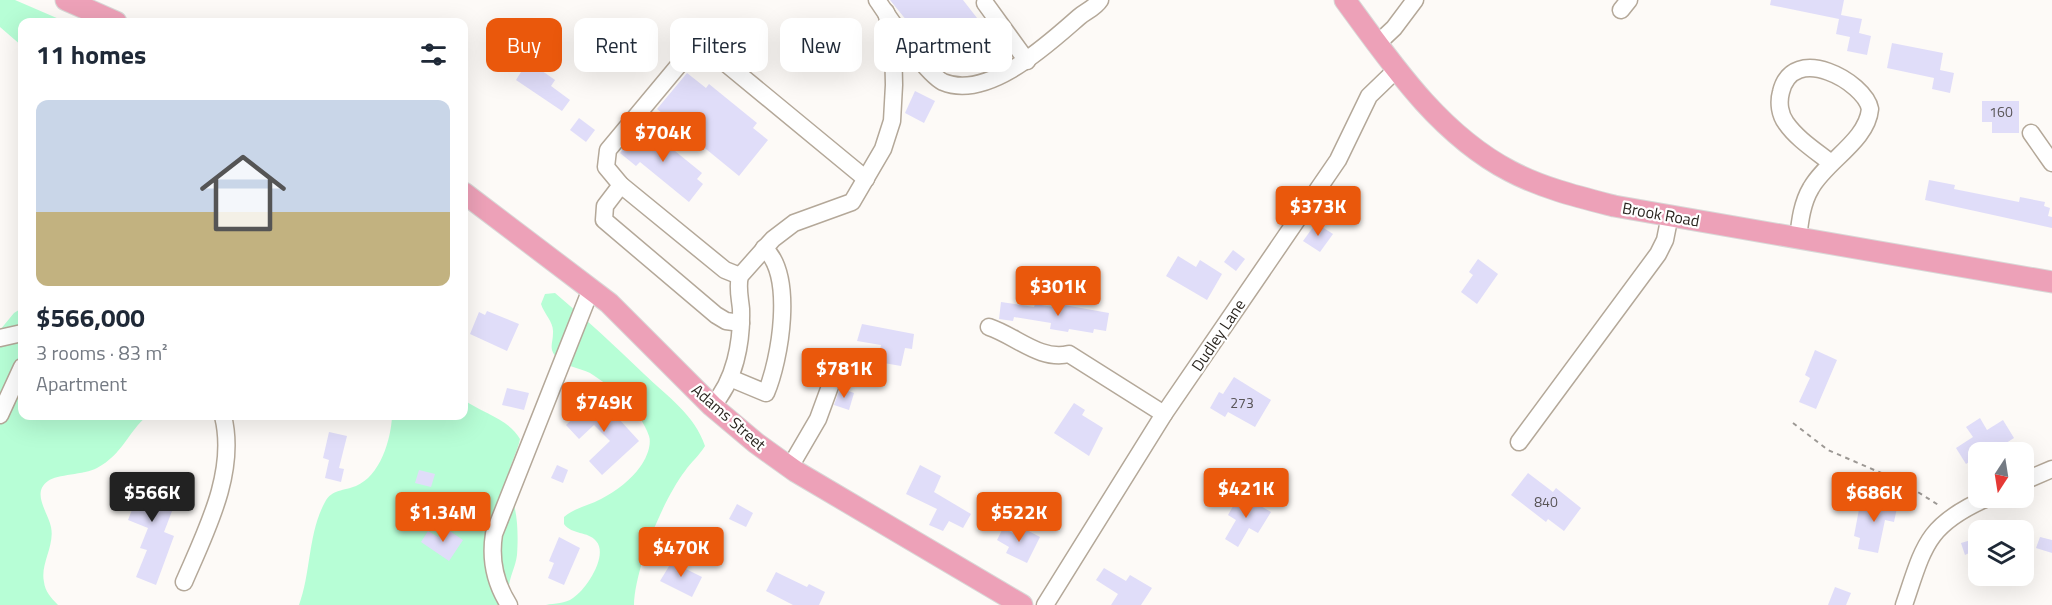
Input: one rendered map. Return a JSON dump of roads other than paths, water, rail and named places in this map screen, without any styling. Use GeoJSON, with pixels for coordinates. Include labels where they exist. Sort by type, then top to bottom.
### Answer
{"type":"FeatureCollection","features":[{"type":"Feature","properties":{"kind":"main road"},"geometry":{"type":"LineString","coordinates":[[66,0],[107,18]]}},
{"type":"Feature","properties":{"kind":"main road","name":"Brook Road"},"geometry":{"type":"LineString","coordinates":[[1345,0],[1396,69],[1463,139],[1510,171],[1545,186],[1589,200],[2052,282]]}},
{"type":"Feature","properties":{"kind":"main road","name":"Adams Street"},"geometry":{"type":"LineString","coordinates":[[468,196],[591,288],[626,318],[712,406],[745,435],[790,467],[1022,605]]}},
{"type":"Feature","properties":{"kind":"street"},"geometry":{"type":"LineString","coordinates":[[1012,68],[1027,61],[1100,0]]}},
{"type":"Feature","properties":{"kind":"street"},"geometry":{"type":"LineString","coordinates":[[1377,44],[1394,28],[1415,0]]}},
{"type":"Feature","properties":{"kind":"street"},"geometry":{"type":"LineString","coordinates":[[985,3],[1027,61]]}},
{"type":"Feature","properties":{"kind":"street"},"geometry":{"type":"LineString","coordinates":[[712,406],[723,394],[730,378],[741,323],[740,276],[764,248],[800,220],[852,202],[890,131],[894,85],[893,40],[881,6]]}},
{"type":"Feature","properties":{"kind":"street"},"geometry":{"type":"LineString","coordinates":[[740,276],[725,270],[621,184],[606,166],[608,150],[688,52],[698,46],[712,52],[866,179]]}},
{"type":"Feature","properties":{"kind":"street"},"geometry":{"type":"LineString","coordinates":[[1797,238],[1808,194],[1831,163],[1867,122],[1869,104],[1862,94],[1844,81],[1820,69],[1801,67],[1791,74],[1783,85],[1780,112],[1792,131],[1831,163]]}},
{"type":"Feature","properties":{"kind":"street","name":"Dudley Lane"},"geometry":{"type":"LineString","coordinates":[[1045,605],[1164,414],[1338,160],[1369,96],[1396,69]]}},
{"type":"Feature","properties":{"kind":"street"},"geometry":{"type":"LineString","coordinates":[[894,85],[900,72]]}},
{"type":"Feature","properties":{"kind":"street"},"geometry":{"type":"LineString","coordinates":[[930,72],[942,81],[966,85],[1005,72]]}},
{"type":"Feature","properties":{"kind":"street"},"geometry":{"type":"LineString","coordinates":[[2031,133],[2052,163]]}},
{"type":"Feature","properties":{"kind":"street"},"geometry":{"type":"LineString","coordinates":[[621,184],[605,206],[604,220],[716,315],[726,321],[741,323]]}},
{"type":"Feature","properties":{"kind":"street"},"geometry":{"type":"LineString","coordinates":[[1519,442],[1658,254],[1665,240],[1670,215]]}},
{"type":"Feature","properties":{"kind":"street"},"geometry":{"type":"LineString","coordinates":[[730,378],[766,393],[775,369],[781,325],[780,292],[774,260],[764,248]]}},
{"type":"Feature","properties":{"kind":"street"},"geometry":{"type":"LineString","coordinates":[[509,605],[501,591],[495,571],[494,534],[591,288]]}},
{"type":"Feature","properties":{"kind":"street"},"geometry":{"type":"LineString","coordinates":[[989,327],[1010,335],[1043,354],[1052,356],[1069,354],[1164,414]]}},
{"type":"Feature","properties":{"kind":"street"},"geometry":{"type":"LineString","coordinates":[[0,338],[18,334]]}},
{"type":"Feature","properties":{"kind":"street"},"geometry":{"type":"LineString","coordinates":[[790,467],[818,419],[840,359]]}},
{"type":"Feature","properties":{"kind":"street"},"geometry":{"type":"LineString","coordinates":[[0,415],[18,376]]}},
{"type":"Feature","properties":{"kind":"street"},"geometry":{"type":"LineString","coordinates":[[184,582],[204,535],[226,468],[228,448],[224,420]]}},
{"type":"Feature","properties":{"kind":"street"},"geometry":{"type":"LineString","coordinates":[[2034,477],[2052,469]]}},
{"type":"Feature","properties":{"kind":"street"},"geometry":{"type":"LineString","coordinates":[[1904,605],[1928,542],[1949,518],[1968,508]]}}]}
